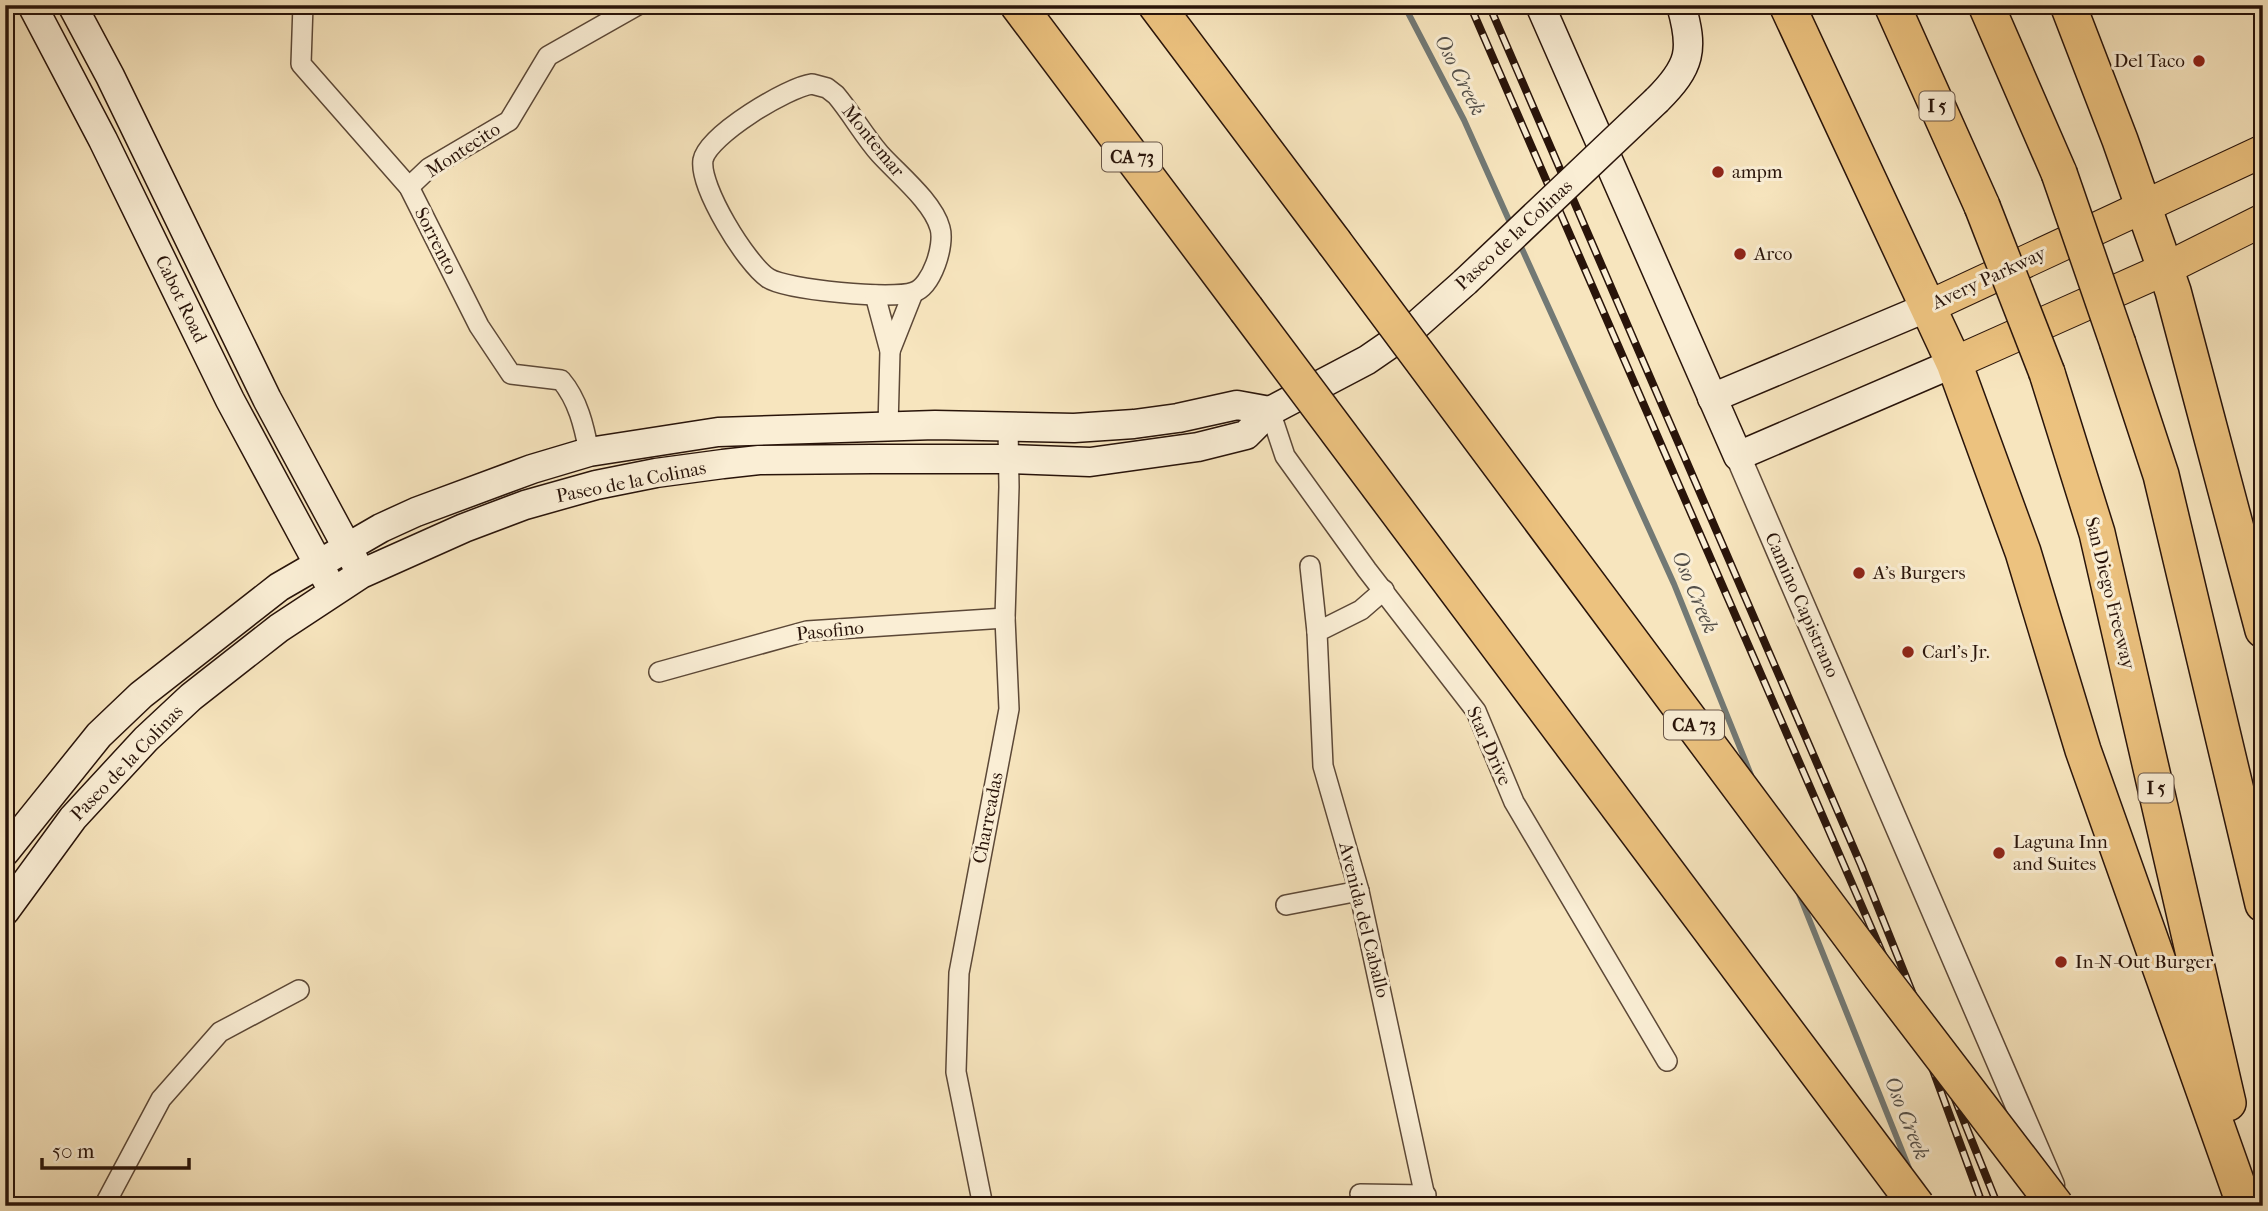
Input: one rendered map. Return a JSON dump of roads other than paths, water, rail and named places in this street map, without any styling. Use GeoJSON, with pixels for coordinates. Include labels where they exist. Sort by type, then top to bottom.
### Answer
{"type":"FeatureCollection","features":[{"type":"Feature","properties":{"kind":"highway","name":"CA 73"},"geometry":{"type":"LineString","coordinates":[[1018,5],[1917,1206]]}},
{"type":"Feature","properties":{"kind":"highway","name":"CA 73"},"geometry":{"type":"LineString","coordinates":[[1157,5],[1881,976],[2056,1206]]}},
{"type":"Feature","properties":{"kind":"highway"},"geometry":{"type":"LineString","coordinates":[[1787,5],[1954,363],[2023,552],[2083,750],[2245,1206]]}},
{"type":"Feature","properties":{"kind":"highway","name":"San Diego Freeway"},"geometry":{"type":"LineString","coordinates":[[1892,5],[1982,206],[2047,373],[2097,533],[2252,1206]]}},
{"type":"Feature","properties":{"kind":"highway"},"geometry":{"type":"LineString","coordinates":[[1986,5],[2059,173],[2161,475],[2263,904]]}},
{"type":"Feature","properties":{"kind":"highway"},"geometry":{"type":"LineString","coordinates":[[2068,5],[2179,311],[2263,630]]}},
{"type":"Feature","properties":{"kind":"main road","name":"Cabot Road"},"geometry":{"type":"LineString","coordinates":[[32,5],[103,140],[230,400],[333,592]]}},
{"type":"Feature","properties":{"kind":"main road","name":"Cabot Road"},"geometry":{"type":"LineString","coordinates":[[72,5],[110,76],[267,399],[361,573]]}},
{"type":"Feature","properties":{"kind":"main road","name":"Camino Capistrano"},"geometry":{"type":"LineString","coordinates":[[1541,5],[1738,456]]}},
{"type":"Feature","properties":{"kind":"main road","name":"Paseo de la Colinas"},"geometry":{"type":"LineString","coordinates":[[5,911],[73,818],[146,739],[191,697],[242,656],[361,573],[464,528],[572,491],[656,473],[759,460],[1009,459],[1090,462],[1198,447],[1246,435],[1270,411],[1367,360],[1412,329],[1657,100],[1675,82],[1687,59],[1689,35],[1681,5]]}},
{"type":"Feature","properties":{"kind":"main road","name":"Avery Parkway"},"geometry":{"type":"LineString","coordinates":[[1712,398],[1928,307],[2263,151]]}},
{"type":"Feature","properties":{"kind":"main road"},"geometry":{"type":"LineString","coordinates":[[1738,456],[2165,269],[2263,219]]}},
{"type":"Feature","properties":{"kind":"main road","name":"Paseo de la Colinas"},"geometry":{"type":"LineString","coordinates":[[5,852],[99,735],[141,695],[236,618],[317,564],[416,512],[532,469],[589,452],[718,432],[888,427],[1074,428],[1178,418],[1237,405],[1270,411]]}},
{"type":"Feature","properties":{"kind":"main road"},"geometry":{"type":"LineString","coordinates":[[759,460],[821,446],[857,444],[888,427]]}},
{"type":"Feature","properties":{"kind":"street","name":"Sorrento"},"geometry":{"type":"LineString","coordinates":[[303,5],[301,64],[409,187],[479,326],[511,374],[561,380],[571,391],[584,426],[589,452]]}},
{"type":"Feature","properties":{"kind":"street","name":"Montecito"},"geometry":{"type":"LineString","coordinates":[[409,187],[429,168],[509,121],[548,56],[638,5]]}},
{"type":"Feature","properties":{"kind":"street","name":"Montemar"},"geometry":{"type":"LineString","coordinates":[[800,85],[819,85],[836,95],[879,153],[921,198],[937,219],[940,228],[940,256],[926,282],[913,293],[875,295],[795,287],[774,281],[758,270],[737,240],[706,182],[702,170],[707,148],[754,112],[800,85]]}},
{"type":"Feature","properties":{"kind":"street"},"geometry":{"type":"LineString","coordinates":[[890,351],[913,293]]}},
{"type":"Feature","properties":{"kind":"street"},"geometry":{"type":"LineString","coordinates":[[875,295],[890,351],[888,427]]}},
{"type":"Feature","properties":{"kind":"street","name":"Star Drive"},"geometry":{"type":"LineString","coordinates":[[1270,411],[1285,456],[1476,711],[1514,802],[1667,1061]]}},
{"type":"Feature","properties":{"kind":"street","name":"Charreadas"},"geometry":{"type":"LineString","coordinates":[[983,1206],[957,1072],[959,973],[1009,709],[1005,618],[1008,427]]}},
{"type":"Feature","properties":{"kind":"street","name":"Camino Capistrano"},"geometry":{"type":"LineString","coordinates":[[1738,456],[2061,1206]]}},
{"type":"Feature","properties":{"kind":"street","name":"Avenida del Caballo"},"geometry":{"type":"LineString","coordinates":[[1310,566],[1317,632],[1323,766],[1359,891],[1426,1200]]}},
{"type":"Feature","properties":{"kind":"street"},"geometry":{"type":"LineString","coordinates":[[1317,632],[1361,610],[1384,590]]}},
{"type":"Feature","properties":{"kind":"street","name":"Pasofino"},"geometry":{"type":"LineString","coordinates":[[659,672],[807,631],[1005,618]]}},
{"type":"Feature","properties":{"kind":"street"},"geometry":{"type":"LineString","coordinates":[[1286,905],[1359,891]]}},
{"type":"Feature","properties":{"kind":"street"},"geometry":{"type":"LineString","coordinates":[[104,1206],[161,1100],[220,1032],[299,990]]}},
{"type":"Feature","properties":{"kind":"street"},"geometry":{"type":"LineString","coordinates":[[1360,1194],[1426,1200]]}},
{"type":"Feature","properties":{"kind":"waterway","name":"Oso Creek"},"geometry":{"type":"LineString","coordinates":[[1404,5],[1464,120],[1512,227]]}},
{"type":"Feature","properties":{"kind":"waterway","name":"Oso Creek"},"geometry":{"type":"LineString","coordinates":[[1518,240],[1674,584],[1751,775]]}},
{"type":"Feature","properties":{"kind":"waterway","name":"Oso Creek"},"geometry":{"type":"LineString","coordinates":[[1797,889],[1909,1168]]}},
{"type":"Feature","properties":{"kind":"railway"},"geometry":{"type":"LineString","coordinates":[[1470,5],[1933,1070],[1983,1206]]}},
{"type":"Feature","properties":{"kind":"railway"},"geometry":{"type":"LineString","coordinates":[[1489,5],[1861,865],[1998,1206]]}},
{"type":"Feature","properties":{"kind":"place","name":"Del Taco"},"geometry":{"type":"Point","coordinates":[2199,61]}},
{"type":"Feature","properties":{"kind":"place","name":"ampm"},"geometry":{"type":"Point","coordinates":[1718,172]}},
{"type":"Feature","properties":{"kind":"place","name":"Arco"},"geometry":{"type":"Point","coordinates":[1740,254]}},
{"type":"Feature","properties":{"kind":"place","name":"A's Burgers"},"geometry":{"type":"Point","coordinates":[1859,573]}},
{"type":"Feature","properties":{"kind":"place","name":"Carl's Jr."},"geometry":{"type":"Point","coordinates":[1908,652]}},
{"type":"Feature","properties":{"kind":"place","name":"Laguna Inn and Suites"},"geometry":{"type":"Point","coordinates":[1999,853]}},
{"type":"Feature","properties":{"kind":"place","name":"In-N-Out Burger"},"geometry":{"type":"Point","coordinates":[2061,962]}}]}
